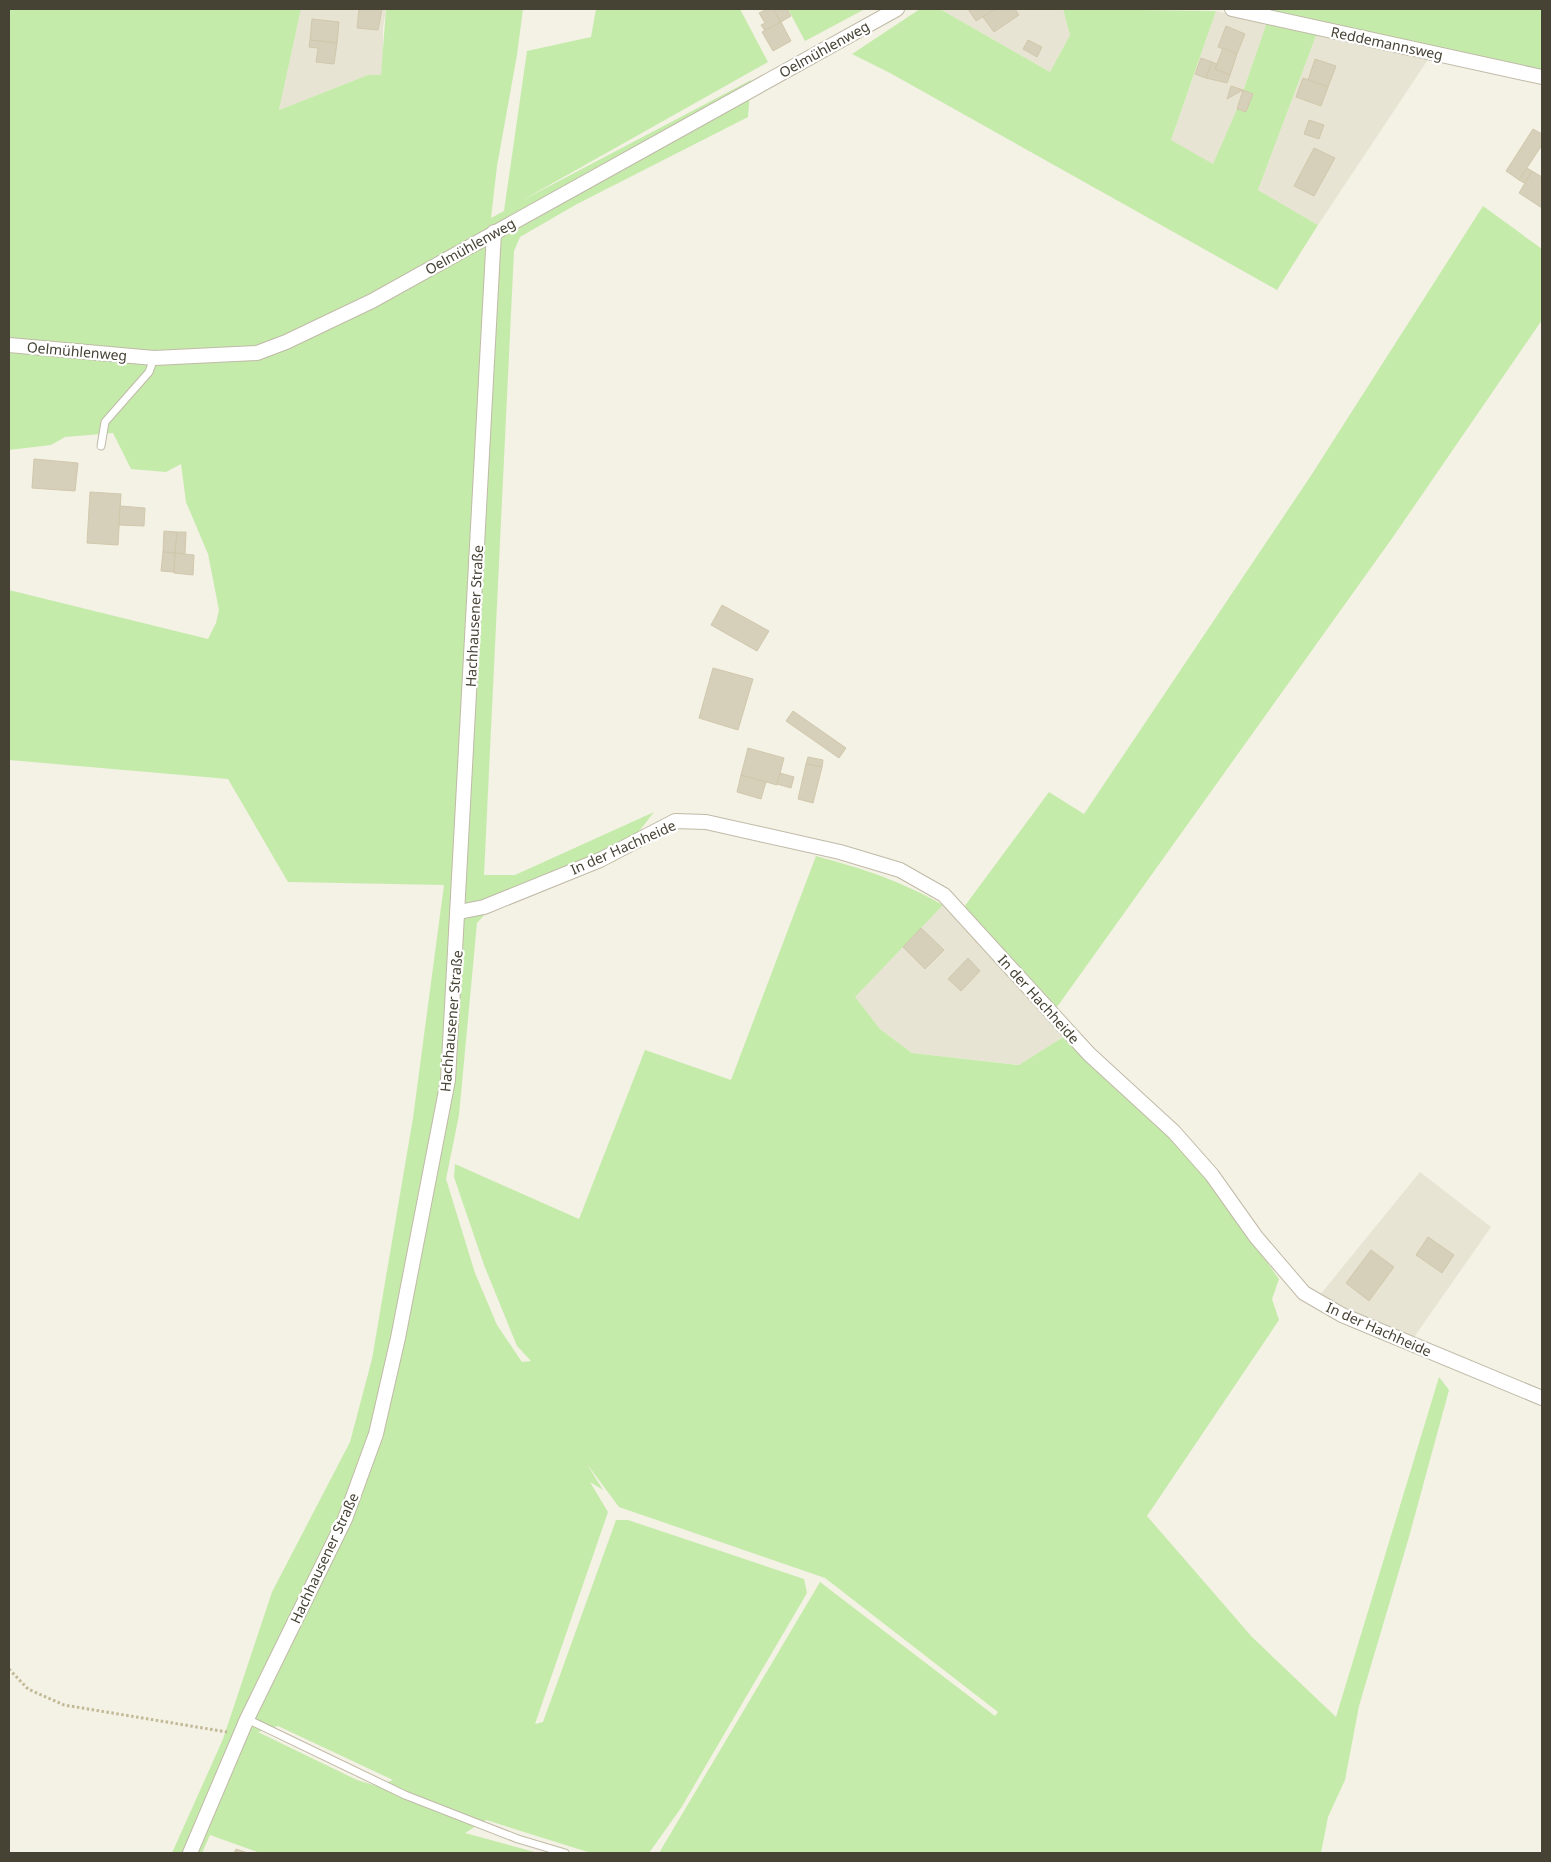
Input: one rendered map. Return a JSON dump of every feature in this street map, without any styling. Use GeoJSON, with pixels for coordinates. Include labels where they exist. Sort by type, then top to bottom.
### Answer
{"type":"FeatureCollection","features":[{"type":"Feature","properties":{"kind":"street","name":"Oelmühlenweg"},"geometry":{"type":"LineString","coordinates":[[9,345],[154,358],[256,353],[286,342],[372,301],[897,9]]}},
{"type":"Feature","properties":{"kind":"street","name":"Reddemannsweg"},"geometry":{"type":"LineString","coordinates":[[1232,9],[1542,77]]}},
{"type":"Feature","properties":{"kind":"street","name":"Hachhausener Straße"},"geometry":{"type":"LineString","coordinates":[[190,1853],[240,1734],[345,1519],[376,1434],[398,1338],[448,1080],[459,912],[494,232]]}},
{"type":"Feature","properties":{"kind":"street","name":"In der Hachheide"},"geometry":{"type":"LineString","coordinates":[[459,912],[484,906],[600,860],[675,821],[706,822],[840,852],[900,870],[944,895],[1089,1054],[1174,1132],[1212,1176],[1256,1237],[1304,1293],[1342,1315],[1542,1398]]}},
{"type":"Feature","properties":{"kind":"lane"},"geometry":{"type":"LineString","coordinates":[[101,446],[105,422],[150,372],[154,358]]}},
{"type":"Feature","properties":{"kind":"lane"},"geometry":{"type":"LineString","coordinates":[[247,1719],[406,1795],[518,1838],[565,1853]]}},
{"type":"Feature","properties":{"kind":"path"},"geometry":{"type":"LineString","coordinates":[[9,1669],[28,1689],[64,1705],[240,1734]]}},
{"type":"Feature","properties":{"kind":"shaded area"},"geometry":{"type":"Polygon","coordinates":[[[301,9],[386,9],[383,28],[383,70],[381,75],[368,75],[279,110],[301,9]]]}},
{"type":"Feature","properties":{"kind":"shaded area"},"geometry":{"type":"Polygon","coordinates":[[[940,9],[1063,9],[1070,35],[1050,72],[940,9]]]}},
{"type":"Feature","properties":{"kind":"shaded area"},"geometry":{"type":"Polygon","coordinates":[[[1216,11],[1267,22],[1237,109],[1213,165],[1171,140],[1216,11]]]}},
{"type":"Feature","properties":{"kind":"shaded area"},"geometry":{"type":"Polygon","coordinates":[[[1317,33],[1429,58],[1318,225],[1258,190],[1317,33]]]}},
{"type":"Feature","properties":{"kind":"shaded area"},"geometry":{"type":"Polygon","coordinates":[[[943,905],[1065,1036],[1020,1065],[912,1053],[880,1029],[854,997],[943,905]]]}},
{"type":"Feature","properties":{"kind":"shaded area"},"geometry":{"type":"Polygon","coordinates":[[[1420,1172],[1491,1227],[1412,1340],[1320,1295],[1420,1172]]]}},
{"type":"Feature","properties":{"kind":"green space"},"geometry":{"type":"Polygon","coordinates":[[[9,9],[301,9],[279,110],[368,75],[381,75],[386,9],[523,9],[517,55],[497,166],[491,218],[504,211],[527,51],[591,37],[596,9],[740,9],[768,62],[521,201],[751,80],[748,117],[577,204],[520,237],[514,251],[484,875],[515,875],[654,812],[616,861],[487,912],[477,923],[459,1115],[446,1179],[475,1273],[497,1325],[522,1362],[531,1361],[517,1346],[484,1265],[454,1177],[455,1164],[579,1219],[645,1050],[731,1080],[816,856],[881,876],[943,905],[855,997],[880,1029],[912,1053],[1019,1065],[1065,1036],[1171,1136],[1208,1180],[1279,1279],[1272,1299],[1279,1320],[1147,1516],[1252,1637],[1336,1717],[1439,1377],[1449,1390],[1409,1537],[1359,1706],[1345,1780],[1328,1817],[1321,1853],[659,1853],[820,1582],[995,1716],[998,1712],[825,1578],[619,1507],[587,1464],[603,1490],[590,1482],[608,1512],[535,1724],[543,1722],[616,1520],[628,1520],[804,1579],[807,1593],[681,1808],[649,1853],[591,1853],[486,1820],[465,1833],[538,1853],[260,1853],[210,1835],[202,1853],[172,1853],[223,1739],[272,1592],[350,1442],[372,1359],[413,1118],[444,885],[288,882],[228,779],[9,760],[9,590],[208,639],[216,623],[219,610],[208,554],[186,502],[181,464],[166,472],[131,469],[113,433],[65,437],[51,445],[9,450],[9,9]],[[278,1726],[258,1732],[357,1780],[377,1786],[393,1780],[278,1726]]]}},
{"type":"Feature","properties":{"kind":"green space"},"geometry":{"type":"Polygon","coordinates":[[[788,9],[865,9],[805,41],[788,9]]]}},
{"type":"Feature","properties":{"kind":"green space"},"geometry":{"type":"Polygon","coordinates":[[[920,9],[940,9],[1050,72],[1070,35],[1063,9],[1216,11],[1171,140],[1213,164],[1237,109],[1267,22],[1317,33],[1258,190],[1318,225],[1277,290],[890,73],[852,54],[920,9]]]}},
{"type":"Feature","properties":{"kind":"green space"},"geometry":{"type":"Polygon","coordinates":[[[1251,9],[1542,9],[1542,73],[1251,9]]]}},
{"type":"Feature","properties":{"kind":"green space"},"geometry":{"type":"Polygon","coordinates":[[[1483,206],[1542,249],[1542,320],[1393,537],[1057,1007],[964,907],[1049,792],[1084,814],[1312,474],[1483,206]]]}},
{"type":"Feature","properties":{"kind":"building"},"geometry":{"type":"Polygon","coordinates":[[[359,9],[382,9],[378,30],[357,28],[359,9]]]}},
{"type":"Feature","properties":{"kind":"building"},"geometry":{"type":"Polygon","coordinates":[[[767,9],[773,9],[781,22],[765,31],[761,25],[765,23],[759,13],[767,9]]]}},
{"type":"Feature","properties":{"kind":"building"},"geometry":{"type":"Polygon","coordinates":[[[773,9],[787,9],[791,16],[781,22],[773,9]]]}},
{"type":"Feature","properties":{"kind":"building"},"geometry":{"type":"Polygon","coordinates":[[[968,9],[995,9],[976,21],[968,9]]]}},
{"type":"Feature","properties":{"kind":"building"},"geometry":{"type":"Polygon","coordinates":[[[995,9],[1015,9],[1019,15],[994,32],[983,17],[995,9]]]}},
{"type":"Feature","properties":{"kind":"building"},"geometry":{"type":"Polygon","coordinates":[[[312,19],[339,22],[337,43],[310,40],[312,19]]]}},
{"type":"Feature","properties":{"kind":"building"},"geometry":{"type":"Polygon","coordinates":[[[781,22],[791,41],[773,51],[762,32],[781,22]]]}},
{"type":"Feature","properties":{"kind":"building"},"geometry":{"type":"Polygon","coordinates":[[[1226,26],[1245,34],[1237,54],[1218,47],[1226,26]]]}},
{"type":"Feature","properties":{"kind":"building"},"geometry":{"type":"Polygon","coordinates":[[[310,40],[337,43],[334,64],[316,62],[318,48],[309,47],[310,40]]]}},
{"type":"Feature","properties":{"kind":"building"},"geometry":{"type":"Polygon","coordinates":[[[1028,40],[1042,47],[1037,57],[1023,49],[1028,40]]]}},
{"type":"Feature","properties":{"kind":"building"},"geometry":{"type":"Polygon","coordinates":[[[1223,48],[1237,54],[1230,75],[1215,69],[1223,48]]]}},
{"type":"Feature","properties":{"kind":"building"},"geometry":{"type":"Polygon","coordinates":[[[1201,58],[1212,62],[1206,78],[1195,74],[1201,58]]]}},
{"type":"Feature","properties":{"kind":"building"},"geometry":{"type":"Polygon","coordinates":[[[1315,59],[1336,66],[1328,87],[1308,80],[1315,59]]]}},
{"type":"Feature","properties":{"kind":"building"},"geometry":{"type":"Polygon","coordinates":[[[1212,62],[1217,64],[1215,69],[1230,75],[1227,83],[1206,78],[1212,62]]]}},
{"type":"Feature","properties":{"kind":"building"},"geometry":{"type":"Polygon","coordinates":[[[1303,78],[1328,87],[1321,106],[1296,97],[1303,78]]]}},
{"type":"Feature","properties":{"kind":"building"},"geometry":{"type":"Polygon","coordinates":[[[1231,86],[1243,90],[1227,99],[1231,86]]]}},
{"type":"Feature","properties":{"kind":"building"},"geometry":{"type":"Polygon","coordinates":[[[1243,90],[1253,94],[1246,112],[1237,109],[1243,90]]]}},
{"type":"Feature","properties":{"kind":"building"},"geometry":{"type":"Polygon","coordinates":[[[1309,120],[1324,125],[1319,139],[1304,134],[1309,120]]]}},
{"type":"Feature","properties":{"kind":"building"},"geometry":{"type":"Polygon","coordinates":[[[1533,129],[1542,134],[1542,145],[1519,180],[1506,171],[1533,129]]]}},
{"type":"Feature","properties":{"kind":"building"},"geometry":{"type":"Polygon","coordinates":[[[1314,148],[1335,158],[1314,196],[1294,186],[1314,148]]]}},
{"type":"Feature","properties":{"kind":"building"},"geometry":{"type":"Polygon","coordinates":[[[1527,168],[1532,171],[1524,183],[1519,180],[1527,168]]]}},
{"type":"Feature","properties":{"kind":"building"},"geometry":{"type":"Polygon","coordinates":[[[1532,171],[1542,177],[1542,208],[1519,193],[1532,171]]]}},
{"type":"Feature","properties":{"kind":"building"},"geometry":{"type":"Polygon","coordinates":[[[34,459],[78,463],[75,491],[32,488],[34,459]]]}},
{"type":"Feature","properties":{"kind":"building"},"geometry":{"type":"Polygon","coordinates":[[[90,492],[121,494],[118,545],[87,543],[90,492]]]}},
{"type":"Feature","properties":{"kind":"building"},"geometry":{"type":"Polygon","coordinates":[[[120,506],[145,508],[144,526],[119,525],[120,506]]]}},
{"type":"Feature","properties":{"kind":"building"},"geometry":{"type":"Polygon","coordinates":[[[164,531],[177,532],[175,553],[163,552],[164,531]]]}},
{"type":"Feature","properties":{"kind":"building"},"geometry":{"type":"Polygon","coordinates":[[[177,532],[186,532],[185,554],[175,554],[177,532]]]}},
{"type":"Feature","properties":{"kind":"building"},"geometry":{"type":"Polygon","coordinates":[[[163,552],[175,553],[174,572],[161,571],[163,552]]]}},
{"type":"Feature","properties":{"kind":"building"},"geometry":{"type":"Polygon","coordinates":[[[175,553],[194,555],[193,575],[174,573],[175,553]]]}},
{"type":"Feature","properties":{"kind":"building"},"geometry":{"type":"Polygon","coordinates":[[[722,605],[769,631],[757,651],[711,625],[722,605]]]}},
{"type":"Feature","properties":{"kind":"building"},"geometry":{"type":"Polygon","coordinates":[[[713,668],[753,679],[738,730],[699,718],[713,668]]]}},
{"type":"Feature","properties":{"kind":"building"},"geometry":{"type":"Polygon","coordinates":[[[793,711],[846,748],[839,758],[786,721],[793,711]]]}},
{"type":"Feature","properties":{"kind":"building"},"geometry":{"type":"Polygon","coordinates":[[[748,748],[784,758],[777,785],[741,775],[748,748]]]}},
{"type":"Feature","properties":{"kind":"building"},"geometry":{"type":"Polygon","coordinates":[[[808,757],[823,760],[822,767],[806,764],[808,757]]]}},
{"type":"Feature","properties":{"kind":"building"},"geometry":{"type":"Polygon","coordinates":[[[806,764],[822,767],[813,803],[798,799],[806,764]]]}},
{"type":"Feature","properties":{"kind":"building"},"geometry":{"type":"Polygon","coordinates":[[[780,773],[794,777],[791,788],[777,784],[780,773]]]}},
{"type":"Feature","properties":{"kind":"building"},"geometry":{"type":"Polygon","coordinates":[[[741,775],[766,782],[761,799],[737,792],[741,775]]]}},
{"type":"Feature","properties":{"kind":"building"},"geometry":{"type":"Polygon","coordinates":[[[921,928],[944,950],[925,969],[903,947],[921,928]]]}},
{"type":"Feature","properties":{"kind":"building"},"geometry":{"type":"Polygon","coordinates":[[[968,958],[980,971],[961,991],[948,979],[968,958]]]}},
{"type":"Feature","properties":{"kind":"building"},"geometry":{"type":"Polygon","coordinates":[[[1428,1237],[1454,1255],[1442,1273],[1416,1255],[1428,1237]]]}},
{"type":"Feature","properties":{"kind":"building"},"geometry":{"type":"Polygon","coordinates":[[[1371,1250],[1394,1267],[1369,1301],[1346,1283],[1371,1250]]]}},
{"type":"Feature","properties":{"kind":"building"},"geometry":{"type":"Polygon","coordinates":[[[236,1849],[248,1853],[234,1853],[236,1849]]]}}]}
